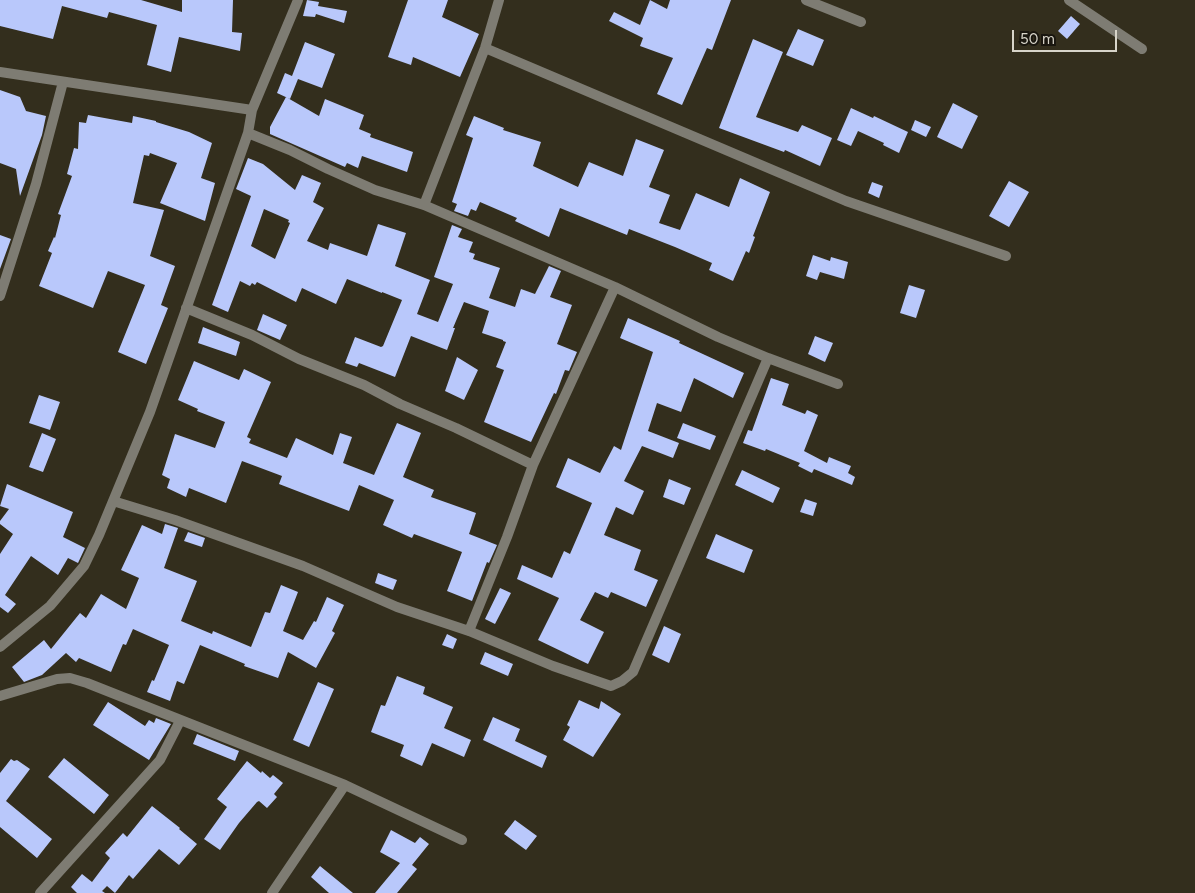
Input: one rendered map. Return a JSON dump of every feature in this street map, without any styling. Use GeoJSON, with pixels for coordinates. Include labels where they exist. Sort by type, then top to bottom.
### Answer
{"type":"FeatureCollection","features":[{"type":"Feature","properties":{"kind":"street"},"geometry":{"type":"LineString","coordinates":[[0,647],[50,606],[84,566],[100,535],[150,412],[248,133],[252,110],[298,0]]}},
{"type":"Feature","properties":{"kind":"street"},"geometry":{"type":"LineString","coordinates":[[424,205],[485,48],[498,0]]}},
{"type":"Feature","properties":{"kind":"street"},"geometry":{"type":"LineString","coordinates":[[806,0],[861,22]]}},
{"type":"Feature","properties":{"kind":"street"},"geometry":{"type":"LineString","coordinates":[[1069,0],[1142,48]]}},
{"type":"Feature","properties":{"kind":"street"},"geometry":{"type":"LineString","coordinates":[[485,48],[846,201],[1006,256]]}},
{"type":"Feature","properties":{"kind":"street"},"geometry":{"type":"LineString","coordinates":[[0,72],[252,110]]}},
{"type":"Feature","properties":{"kind":"street"},"geometry":{"type":"LineString","coordinates":[[0,296],[36,184],[63,82]]}},
{"type":"Feature","properties":{"kind":"street"},"geometry":{"type":"LineString","coordinates":[[248,133],[290,150],[375,190],[424,205],[615,287],[718,337],[838,384]]}},
{"type":"Feature","properties":{"kind":"street"},"geometry":{"type":"LineString","coordinates":[[469,631],[508,537],[533,465],[615,287]]}},
{"type":"Feature","properties":{"kind":"street"},"geometry":{"type":"LineString","coordinates":[[186,308],[364,385],[400,404],[456,428],[533,465]]}},
{"type":"Feature","properties":{"kind":"street"},"geometry":{"type":"LineString","coordinates":[[113,501],[175,520],[294,563],[397,607],[469,631],[553,666],[611,686],[622,681],[633,672],[768,358]]}},
{"type":"Feature","properties":{"kind":"street"},"geometry":{"type":"LineString","coordinates":[[0,696],[57,678],[70,678],[88,683],[345,785],[462,840]]}},
{"type":"Feature","properties":{"kind":"street"},"geometry":{"type":"LineString","coordinates":[[40,893],[160,760],[180,721]]}},
{"type":"Feature","properties":{"kind":"street"},"geometry":{"type":"LineString","coordinates":[[272,893],[345,785]]}},
{"type":"Feature","properties":{"kind":"building"},"geometry":{"type":"Polygon","coordinates":[[[0,0],[141,0],[182,12],[182,0],[233,0],[232,32],[242,33],[240,51],[179,37],[171,72],[147,65],[157,25],[109,12],[107,18],[62,6],[53,39],[0,26],[0,0]]]}},
{"type":"Feature","properties":{"kind":"building"},"geometry":{"type":"Polygon","coordinates":[[[307,0],[319,2],[318,6],[347,11],[344,23],[316,14],[315,17],[303,16],[307,0]]]}},
{"type":"Feature","properties":{"kind":"building"},"geometry":{"type":"Polygon","coordinates":[[[408,0],[448,0],[442,17],[479,34],[460,77],[413,57],[411,65],[388,57],[408,0]]]}},
{"type":"Feature","properties":{"kind":"building"},"geometry":{"type":"Polygon","coordinates":[[[650,0],[667,9],[670,0],[731,0],[712,50],[707,48],[682,105],[657,94],[673,58],[640,46],[643,38],[609,21],[614,12],[640,25],[650,0]]]}},
{"type":"Feature","properties":{"kind":"building"},"geometry":{"type":"Polygon","coordinates":[[[1071,16],[1080,24],[1067,39],[1058,31],[1071,16]]]}},
{"type":"Feature","properties":{"kind":"building"},"geometry":{"type":"Polygon","coordinates":[[[798,29],[824,40],[813,66],[786,55],[798,29]]]}},
{"type":"Feature","properties":{"kind":"building"},"geometry":{"type":"Polygon","coordinates":[[[753,39],[783,52],[756,117],[798,132],[802,125],[832,138],[820,166],[785,150],[784,152],[719,128],[753,39]]]}},
{"type":"Feature","properties":{"kind":"building"},"geometry":{"type":"Polygon","coordinates":[[[305,42],[335,54],[322,88],[298,79],[290,99],[277,93],[285,73],[292,76],[305,42]]]}},
{"type":"Feature","properties":{"kind":"building"},"geometry":{"type":"Polygon","coordinates":[[[0,90],[20,97],[26,111],[46,116],[42,135],[20,196],[16,169],[0,163],[0,90]]]}},
{"type":"Feature","properties":{"kind":"building"},"geometry":{"type":"Polygon","coordinates":[[[286,97],[319,116],[325,99],[364,115],[359,129],[371,134],[370,137],[413,152],[407,172],[362,156],[358,168],[347,163],[345,167],[270,134],[270,127],[286,97]]]}},
{"type":"Feature","properties":{"kind":"building"},"geometry":{"type":"Polygon","coordinates":[[[953,103],[978,116],[962,149],[937,137],[953,103]]]}},
{"type":"Feature","properties":{"kind":"building"},"geometry":{"type":"Polygon","coordinates":[[[851,108],[873,118],[874,116],[908,132],[899,153],[883,145],[884,143],[858,131],[851,146],[837,140],[851,108]]]}},
{"type":"Feature","properties":{"kind":"building"},"geometry":{"type":"Polygon","coordinates":[[[88,115],[132,123],[133,116],[156,121],[189,132],[212,143],[201,178],[215,183],[205,221],[160,203],[177,163],[150,153],[149,156],[144,155],[133,203],[164,210],[150,256],[175,266],[161,305],[168,308],[146,364],[118,352],[145,285],[108,271],[93,308],[39,286],[52,253],[48,251],[55,238],[61,215],[58,214],[72,176],[67,174],[74,148],[78,149],[79,122],[86,123],[88,115]]]}},
{"type":"Feature","properties":{"kind":"building"},"geometry":{"type":"Polygon","coordinates":[[[474,116],[504,128],[503,130],[541,142],[533,166],[578,187],[589,162],[623,176],[636,139],[664,150],[649,187],[670,195],[659,223],[680,230],[696,193],[729,207],[740,178],[770,192],[753,236],[755,237],[749,253],[746,251],[733,281],[709,270],[712,263],[675,247],[629,229],[627,235],[560,208],[549,237],[515,221],[517,218],[480,202],[476,211],[471,209],[468,216],[454,211],[457,204],[452,202],[473,138],[466,135],[474,116]]]}},
{"type":"Feature","properties":{"kind":"building"},"geometry":{"type":"Polygon","coordinates":[[[915,120],[931,127],[926,137],[911,130],[915,120]]]}},
{"type":"Feature","properties":{"kind":"building"},"geometry":{"type":"Polygon","coordinates":[[[248,158],[263,164],[295,190],[302,175],[321,183],[313,202],[324,208],[307,241],[328,250],[330,243],[367,256],[378,224],[406,233],[395,266],[430,280],[417,314],[438,322],[453,284],[434,277],[452,225],[462,229],[458,237],[473,242],[469,252],[475,254],[473,259],[500,268],[489,298],[515,307],[521,289],[535,294],[549,266],[561,271],[550,297],[572,305],[557,344],[577,352],[569,371],[565,370],[556,394],[554,393],[531,442],[484,422],[504,370],[496,367],[506,342],[482,333],[489,311],[464,302],[453,328],[455,328],[447,350],[411,336],[395,377],[359,363],[357,367],[345,363],[355,337],[381,347],[383,346],[402,300],[382,292],[347,279],[336,304],[302,288],[296,302],[257,282],[255,285],[252,283],[250,286],[240,281],[228,312],[212,305],[251,196],[236,189],[248,158]],[[264,209],[251,246],[275,259],[290,223],[288,222],[289,220],[264,209]]]}},
{"type":"Feature","properties":{"kind":"building"},"geometry":{"type":"Polygon","coordinates":[[[1009,181],[1029,192],[1009,227],[989,216],[1009,181]]]}},
{"type":"Feature","properties":{"kind":"building"},"geometry":{"type":"Polygon","coordinates":[[[872,182],[883,186],[879,198],[868,193],[872,182]]]}},
{"type":"Feature","properties":{"kind":"building"},"geometry":{"type":"Polygon","coordinates":[[[0,235],[11,239],[0,269],[0,235]]]}},
{"type":"Feature","properties":{"kind":"building"},"geometry":{"type":"Polygon","coordinates":[[[813,255],[830,261],[831,257],[848,262],[844,279],[820,272],[817,280],[806,276],[813,255]]]}},
{"type":"Feature","properties":{"kind":"building"},"geometry":{"type":"Polygon","coordinates":[[[909,285],[925,290],[916,318],[900,313],[909,285]]]}},
{"type":"Feature","properties":{"kind":"building"},"geometry":{"type":"Polygon","coordinates":[[[263,314],[287,325],[280,340],[257,330],[263,314]]]}},
{"type":"Feature","properties":{"kind":"building"},"geometry":{"type":"Polygon","coordinates":[[[628,318],[744,373],[733,398],[694,378],[681,412],[657,403],[648,431],[679,443],[673,458],[642,446],[624,481],[644,491],[633,515],[616,507],[604,535],[641,550],[634,570],[658,580],[646,607],[611,592],[608,598],[595,592],[580,620],[604,632],[588,664],[538,640],[559,598],[517,579],[522,565],[552,578],[564,551],[570,554],[592,503],[556,487],[568,458],[600,473],[614,446],[621,450],[653,352],[620,338],[628,318]]]}},
{"type":"Feature","properties":{"kind":"building"},"geometry":{"type":"Polygon","coordinates":[[[203,327],[240,342],[236,356],[198,343],[203,327]]]}},
{"type":"Feature","properties":{"kind":"building"},"geometry":{"type":"Polygon","coordinates":[[[815,336],[833,343],[825,362],[808,354],[815,336]]]}},
{"type":"Feature","properties":{"kind":"building"},"geometry":{"type":"Polygon","coordinates":[[[457,357],[478,370],[464,400],[445,391],[457,357]]]}},
{"type":"Feature","properties":{"kind":"building"},"geometry":{"type":"Polygon","coordinates":[[[194,361],[239,380],[244,369],[271,382],[247,437],[251,439],[249,443],[287,458],[296,438],[333,455],[340,433],[352,437],[343,463],[374,475],[397,423],[421,433],[403,477],[434,490],[431,497],[476,513],[469,534],[497,545],[489,563],[487,562],[472,601],[447,591],[462,552],[414,534],[412,538],[383,525],[394,500],[359,485],[349,511],[279,484],[282,476],[242,461],[226,503],[189,488],[186,497],[167,488],[170,479],[162,475],[175,434],[215,448],[225,422],[197,411],[198,409],[178,400],[194,361]]]}},
{"type":"Feature","properties":{"kind":"building"},"geometry":{"type":"Polygon","coordinates":[[[771,378],[789,384],[782,405],[805,414],[807,410],[818,415],[804,451],[827,463],[829,457],[851,466],[848,473],[855,477],[852,485],[814,469],[812,473],[798,466],[800,463],[766,449],[765,451],[743,443],[748,430],[752,431],[771,378]]]}},
{"type":"Feature","properties":{"kind":"building"},"geometry":{"type":"Polygon","coordinates":[[[39,395],[60,402],[50,430],[29,423],[39,395]]]}},
{"type":"Feature","properties":{"kind":"building"},"geometry":{"type":"Polygon","coordinates":[[[683,423],[716,436],[710,450],[677,438],[683,423]]]}},
{"type":"Feature","properties":{"kind":"building"},"geometry":{"type":"Polygon","coordinates":[[[42,433],[56,439],[43,472],[29,467],[42,433]]]}},
{"type":"Feature","properties":{"kind":"building"},"geometry":{"type":"Polygon","coordinates":[[[742,470],[780,488],[773,503],[735,485],[742,470]]]}},
{"type":"Feature","properties":{"kind":"building"},"geometry":{"type":"Polygon","coordinates":[[[669,479],[691,488],[684,505],[663,497],[669,479]]]}},
{"type":"Feature","properties":{"kind":"building"},"geometry":{"type":"Polygon","coordinates":[[[7,484],[73,512],[63,537],[85,548],[78,563],[68,558],[58,575],[31,556],[5,595],[16,604],[8,613],[0,607],[0,554],[13,534],[0,524],[0,521],[9,509],[0,506],[7,484]]]}},
{"type":"Feature","properties":{"kind":"building"},"geometry":{"type":"Polygon","coordinates":[[[805,499],[817,503],[813,516],[800,512],[805,499]]]}},
{"type":"Feature","properties":{"kind":"building"},"geometry":{"type":"Polygon","coordinates":[[[165,524],[178,528],[164,568],[197,581],[181,621],[212,634],[213,631],[251,647],[265,612],[270,613],[281,585],[298,592],[283,631],[303,640],[314,621],[316,622],[327,597],[344,605],[332,631],[335,633],[316,668],[288,652],[278,678],[244,666],[245,664],[200,645],[184,684],[177,681],[170,701],[147,692],[152,680],[154,681],[169,645],[133,629],[126,645],[123,644],[111,672],[79,658],[76,662],[66,653],[42,675],[24,682],[12,667],[44,640],[51,649],[80,613],[86,618],[101,594],[126,609],[139,578],[121,570],[142,525],[162,534],[165,524]]]}},
{"type":"Feature","properties":{"kind":"building"},"geometry":{"type":"Polygon","coordinates":[[[188,532],[205,538],[202,547],[184,541],[188,532]]]}},
{"type":"Feature","properties":{"kind":"building"},"geometry":{"type":"Polygon","coordinates":[[[716,534],[753,550],[744,573],[706,558],[716,534]]]}},
{"type":"Feature","properties":{"kind":"building"},"geometry":{"type":"Polygon","coordinates":[[[378,573],[397,580],[393,590],[375,583],[378,573]]]}},
{"type":"Feature","properties":{"kind":"building"},"geometry":{"type":"Polygon","coordinates":[[[500,588],[511,593],[495,624],[485,619],[500,588]]]}},
{"type":"Feature","properties":{"kind":"building"},"geometry":{"type":"Polygon","coordinates":[[[664,626],[681,634],[669,663],[652,655],[664,626]]]}},
{"type":"Feature","properties":{"kind":"building"},"geometry":{"type":"Polygon","coordinates":[[[447,634],[457,639],[453,649],[442,645],[447,634]]]}},
{"type":"Feature","properties":{"kind":"building"},"geometry":{"type":"Polygon","coordinates":[[[485,652],[513,664],[508,676],[480,664],[485,652]]]}},
{"type":"Feature","properties":{"kind":"building"},"geometry":{"type":"Polygon","coordinates":[[[397,676],[425,687],[423,694],[453,707],[444,728],[471,740],[464,757],[432,743],[422,766],[400,756],[404,745],[371,732],[381,705],[385,706],[397,676]]]}},
{"type":"Feature","properties":{"kind":"building"},"geometry":{"type":"Polygon","coordinates":[[[318,682],[334,689],[309,747],[293,740],[318,682]]]}},
{"type":"Feature","properties":{"kind":"building"},"geometry":{"type":"Polygon","coordinates":[[[579,700],[599,709],[601,701],[621,714],[593,757],[563,740],[570,727],[567,725],[579,700]]]}},
{"type":"Feature","properties":{"kind":"building"},"geometry":{"type":"Polygon","coordinates":[[[108,702],[145,726],[149,720],[154,723],[156,718],[171,724],[149,760],[93,725],[108,702]]]}},
{"type":"Feature","properties":{"kind":"building"},"geometry":{"type":"Polygon","coordinates":[[[493,717],[520,729],[515,741],[547,756],[542,768],[483,740],[493,717]]]}},
{"type":"Feature","properties":{"kind":"building"},"geometry":{"type":"Polygon","coordinates":[[[197,734],[239,751],[235,761],[193,744],[197,734]]]}},
{"type":"Feature","properties":{"kind":"building"},"geometry":{"type":"Polygon","coordinates":[[[64,758],[109,795],[94,814],[48,777],[64,758]]]}},
{"type":"Feature","properties":{"kind":"building"},"geometry":{"type":"Polygon","coordinates":[[[11,759],[17,760],[30,769],[6,801],[52,839],[37,858],[0,827],[0,773],[11,759]]]}},
{"type":"Feature","properties":{"kind":"building"},"geometry":{"type":"Polygon","coordinates":[[[247,761],[261,773],[262,771],[270,778],[273,775],[283,783],[274,794],[277,797],[267,808],[259,801],[257,802],[220,850],[204,839],[227,807],[217,799],[247,761]]]}},
{"type":"Feature","properties":{"kind":"building"},"geometry":{"type":"Polygon","coordinates":[[[152,806],[197,844],[179,865],[159,849],[133,879],[129,875],[115,893],[107,886],[102,891],[105,893],[77,893],[71,887],[82,874],[92,882],[110,858],[105,853],[123,833],[127,837],[152,806]]]}},
{"type":"Feature","properties":{"kind":"building"},"geometry":{"type":"Polygon","coordinates":[[[515,820],[537,836],[526,850],[504,834],[515,820]]]}},
{"type":"Feature","properties":{"kind":"building"},"geometry":{"type":"Polygon","coordinates":[[[391,830],[415,843],[420,837],[429,844],[412,865],[417,869],[397,893],[375,893],[400,863],[380,852],[391,830]]]}},
{"type":"Feature","properties":{"kind":"building"},"geometry":{"type":"Polygon","coordinates":[[[320,866],[353,893],[329,893],[311,877],[320,866]]]}}]}
